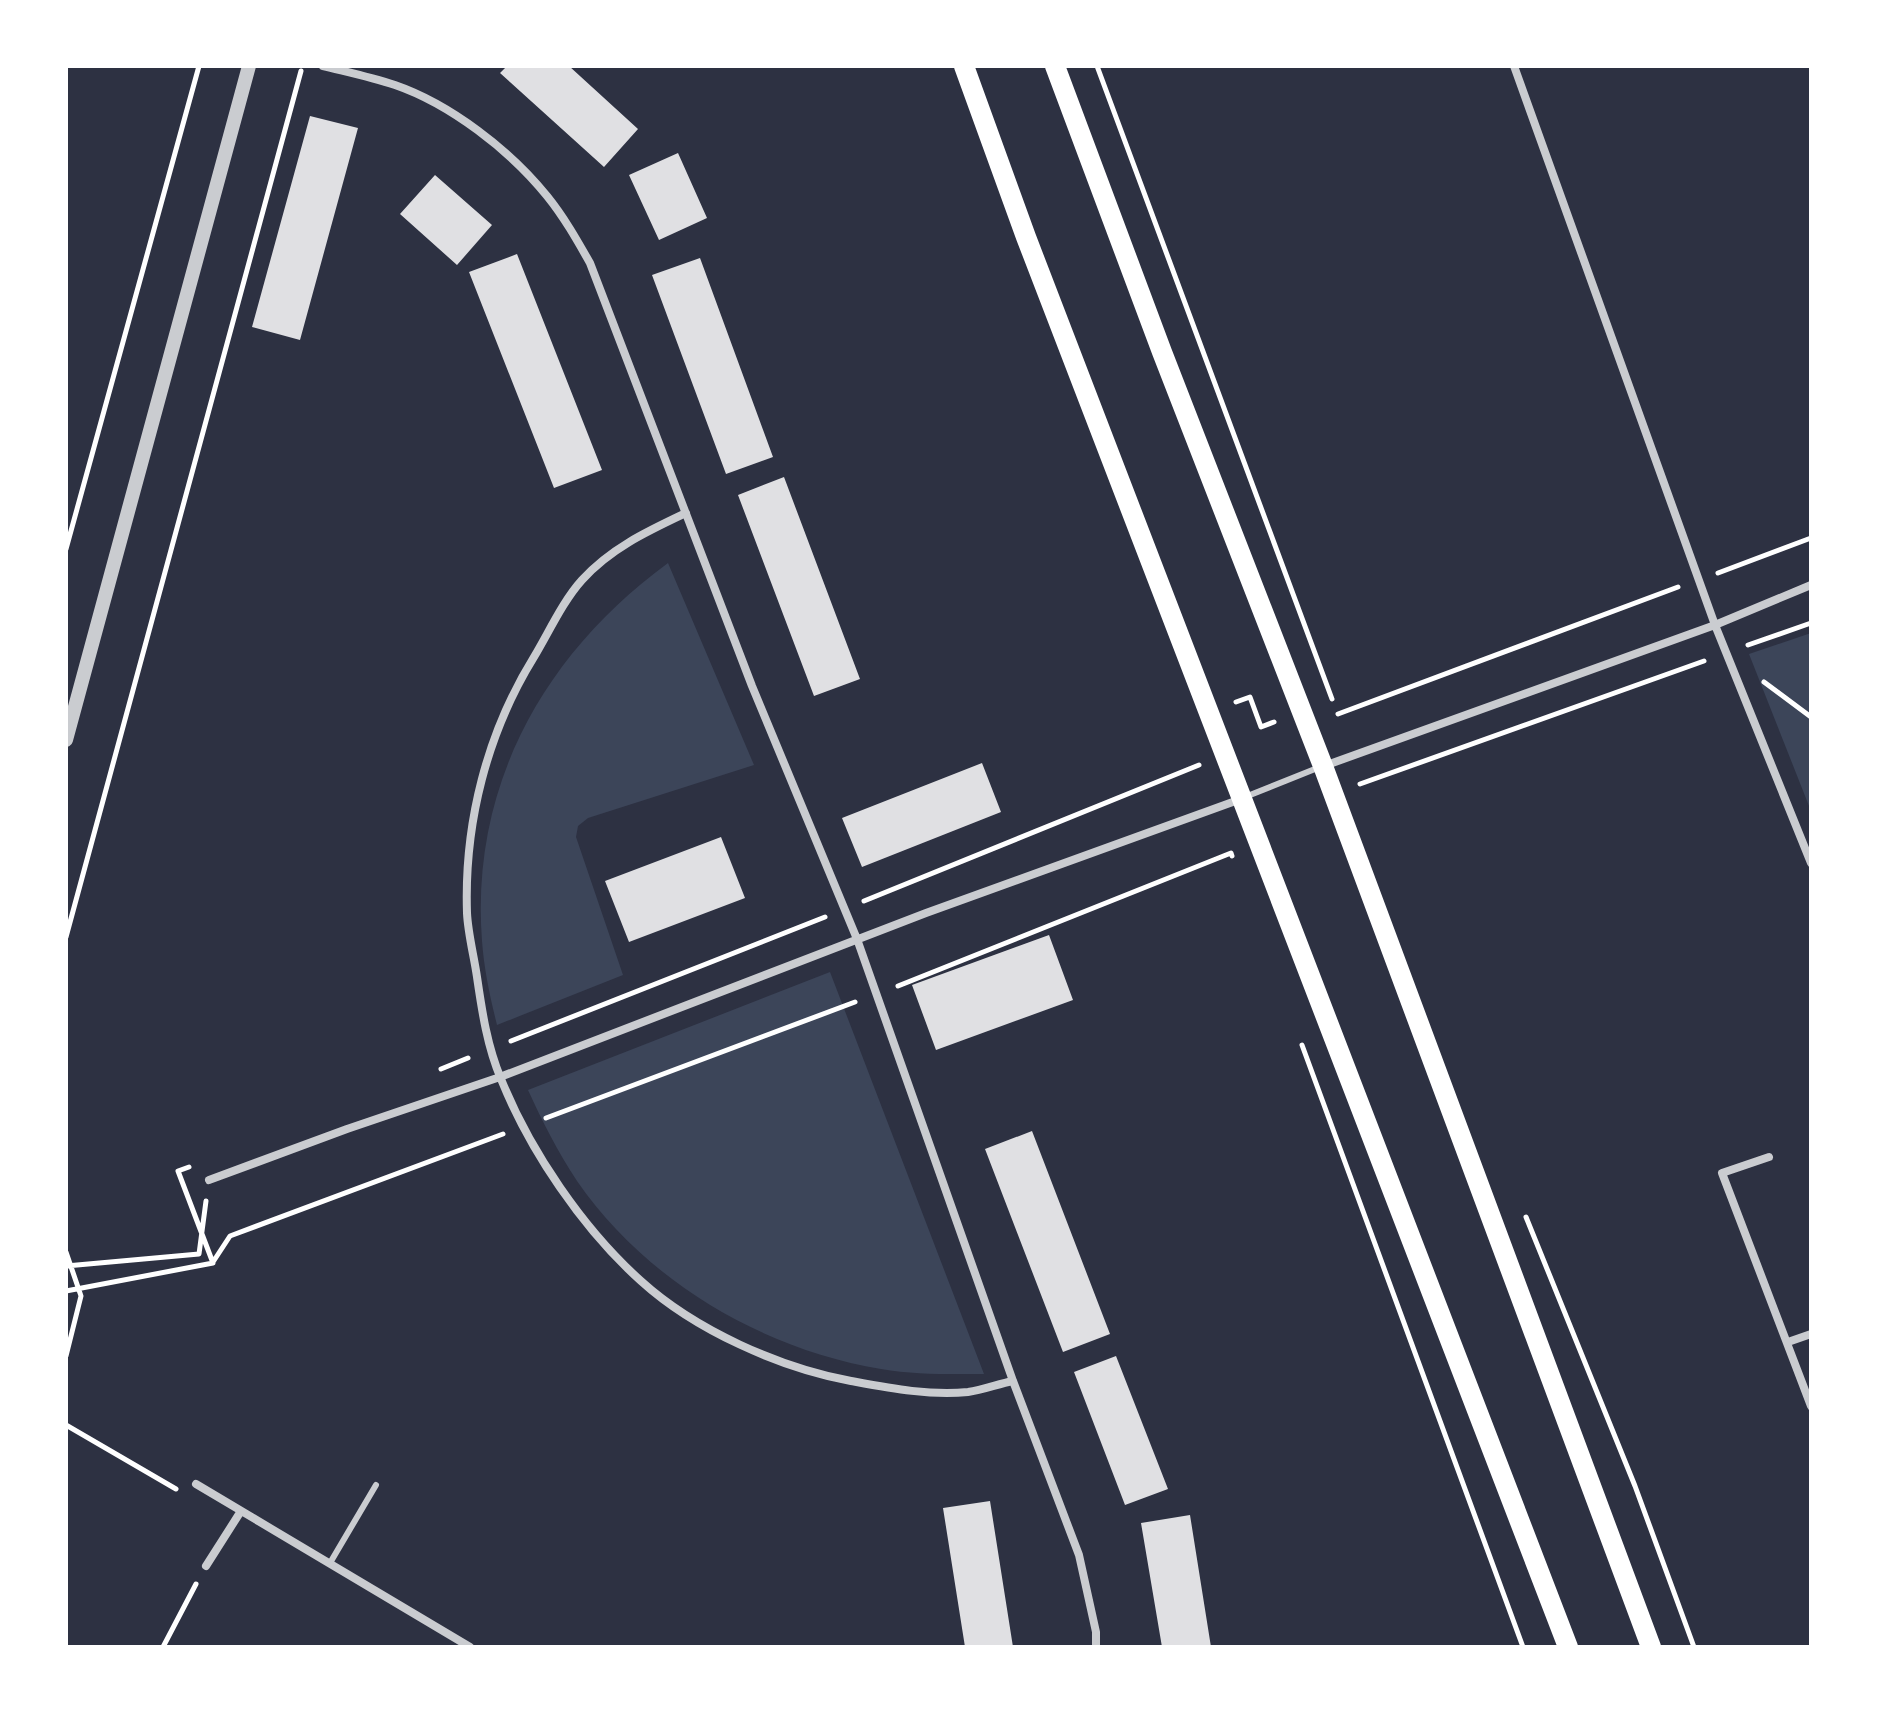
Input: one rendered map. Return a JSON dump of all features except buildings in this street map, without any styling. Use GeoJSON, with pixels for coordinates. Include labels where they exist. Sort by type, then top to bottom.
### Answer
{"type":"FeatureCollection","features":[{"type":"Feature","properties":{"kind":"main road"},"geometry":{"type":"LineString","coordinates":[[964,66],[1031,252],[1568,1647]]}},
{"type":"Feature","properties":{"kind":"main road"},"geometry":{"type":"LineString","coordinates":[[1055,66],[1323,766],[1651,1647]]}},
{"type":"Feature","properties":{"kind":"street"},"geometry":{"type":"LineString","coordinates":[[66,740],[249,66]]}},
{"type":"Feature","properties":{"kind":"street"},"geometry":{"type":"LineString","coordinates":[[323,66],[395,85],[443,107],[475,129],[546,194],[590,263],[758,700],[857,939],[1013,1381],[1079,1555],[1096,1632],[1096,1647]]}},
{"type":"Feature","properties":{"kind":"street"},"geometry":{"type":"LineString","coordinates":[[1514,66],[1715,625],[1811,863]]}},
{"type":"Feature","properties":{"kind":"street"},"geometry":{"type":"LineString","coordinates":[[686,513],[635,537],[603,560],[580,582],[515,688],[490,750],[476,803],[467,857],[467,916],[485,1028],[500,1077],[523,1126],[559,1187],[641,1282],[691,1317],[769,1359],[812,1373],[911,1390],[968,1392],[1013,1381]]}},
{"type":"Feature","properties":{"kind":"street"},"geometry":{"type":"LineString","coordinates":[[1323,766],[1715,625],[1811,585]]}},
{"type":"Feature","properties":{"kind":"street"},"geometry":{"type":"LineString","coordinates":[[209,1180],[500,1077],[857,939],[1242,798]]}},
{"type":"Feature","properties":{"kind":"street"},"geometry":{"type":"LineString","coordinates":[[1769,1157],[1722,1173],[1811,1406]]}},
{"type":"Feature","properties":{"kind":"street"},"geometry":{"type":"LineString","coordinates":[[1788,1342],[1811,1334]]}},
{"type":"Feature","properties":{"kind":"street"},"geometry":{"type":"LineString","coordinates":[[196,1484],[470,1647]]}},
{"type":"Feature","properties":{"kind":"street"},"geometry":{"type":"LineString","coordinates":[[206,1566],[241,1511]]}},
{"type":"Feature","properties":{"kind":"lane"},"geometry":{"type":"LineString","coordinates":[[1242,798],[1323,766]]}},
{"type":"Feature","properties":{"kind":"lane"},"geometry":{"type":"LineString","coordinates":[[330,1563],[376,1485]]}},
{"type":"Feature","properties":{"kind":"path"},"geometry":{"type":"LineString","coordinates":[[66,549],[199,66]]}},
{"type":"Feature","properties":{"kind":"path"},"geometry":{"type":"LineString","coordinates":[[66,937],[302,66]]}},
{"type":"Feature","properties":{"kind":"path"},"geometry":{"type":"LineString","coordinates":[[1097,66],[1338,714],[1811,538]]}},
{"type":"Feature","properties":{"kind":"path"},"geometry":{"type":"LineString","coordinates":[[1355,786],[1811,623]]}},
{"type":"Feature","properties":{"kind":"path"},"geometry":{"type":"LineString","coordinates":[[1209,712],[1250,697],[1261,727],[1332,699]]}},
{"type":"Feature","properties":{"kind":"path"},"geometry":{"type":"LineString","coordinates":[[213,1263],[230,1236],[877,995],[1231,853],[1236,868]]}},
{"type":"Feature","properties":{"kind":"path"},"geometry":{"type":"LineString","coordinates":[[1297,1033],[1523,1647]]}},
{"type":"Feature","properties":{"kind":"path"},"geometry":{"type":"LineString","coordinates":[[69,1266],[199,1254],[209,1180]]}},
{"type":"Feature","properties":{"kind":"path"},"geometry":{"type":"LineString","coordinates":[[66,1252],[81,1296],[66,1356]]}},
{"type":"Feature","properties":{"kind":"path"},"geometry":{"type":"LineString","coordinates":[[66,1425],[174,1490],[196,1484]]}},
{"type":"Feature","properties":{"kind":"path"},"geometry":{"type":"LineString","coordinates":[[163,1647],[206,1566]]}},
{"type":"Feature","properties":{"kind":"shaded area"},"geometry":{"type":"Polygon","coordinates":[[[668,563],[754,765],[588,818],[578,826],[576,837],[623,975],[497,1025],[483,952],[482,884],[489,829],[503,777],[524,727],[552,681],[585,638],[624,599],[668,563]]]}},
{"type":"Feature","properties":{"kind":"shaded area"},"geometry":{"type":"Polygon","coordinates":[[[1811,633],[1811,811],[1749,654],[1811,633]]]}},
{"type":"Feature","properties":{"kind":"shaded area"},"geometry":{"type":"Polygon","coordinates":[[[830,972],[984,1374],[907,1372],[837,1359],[793,1345],[710,1305],[637,1250],[605,1217],[570,1170],[528,1090],[830,972]]]}}]}
